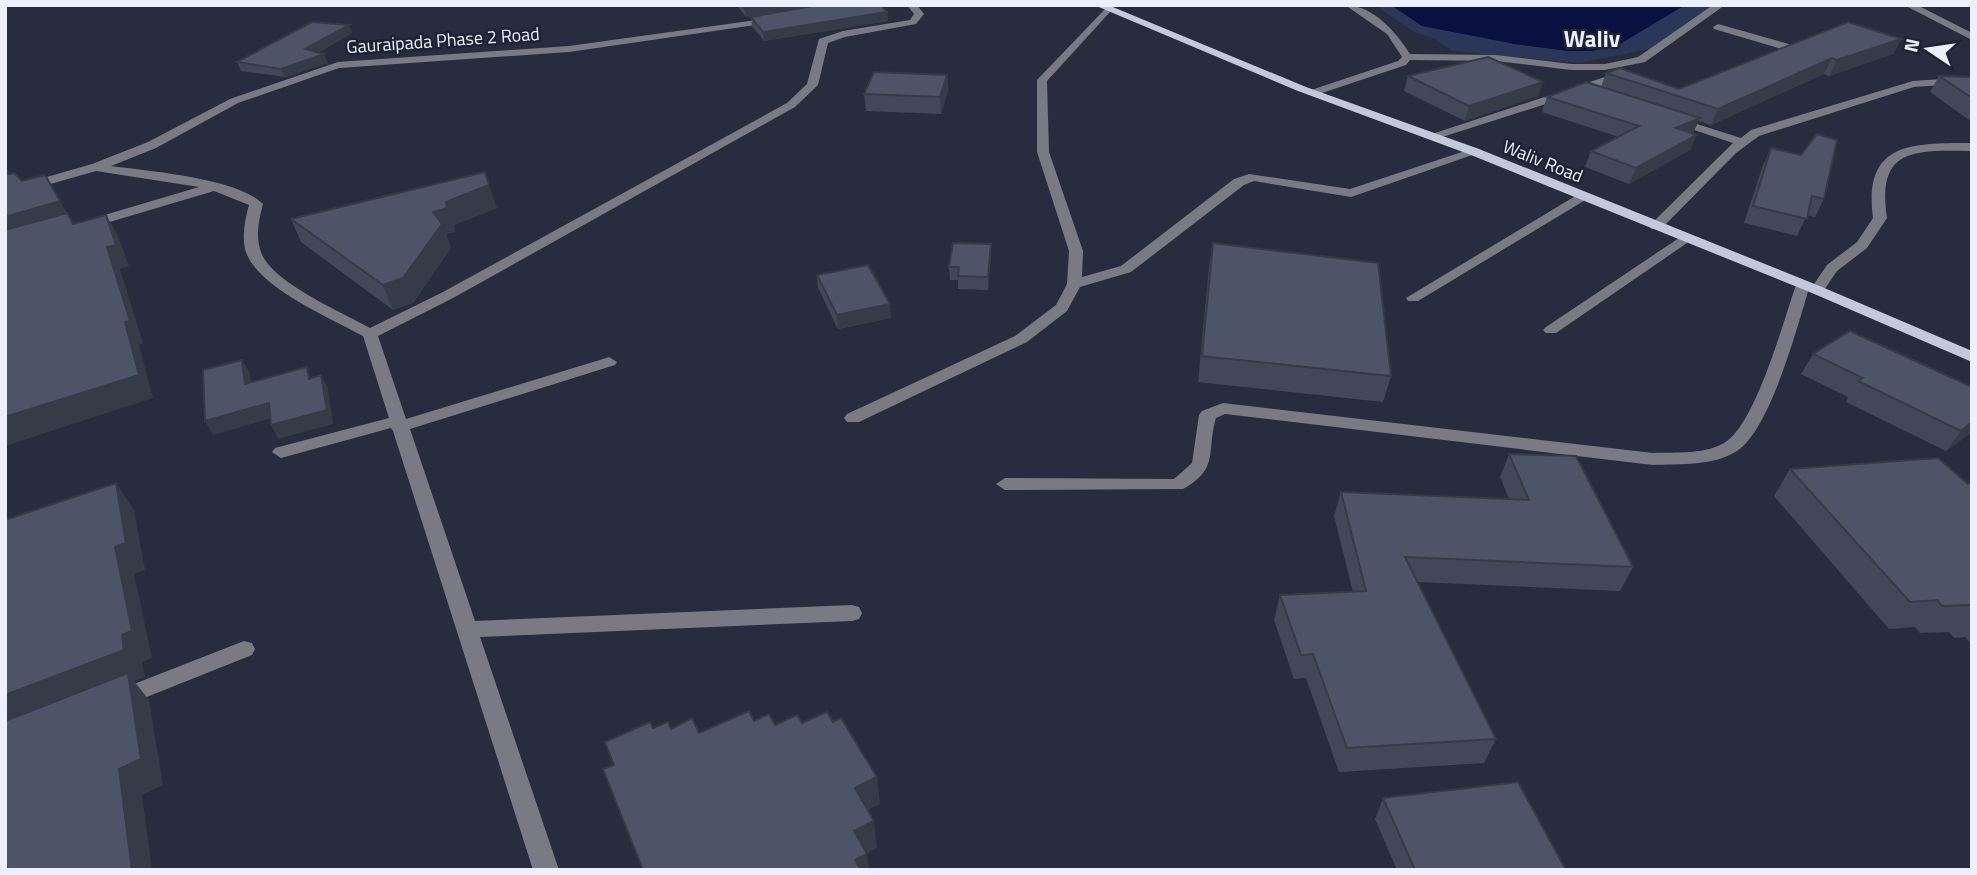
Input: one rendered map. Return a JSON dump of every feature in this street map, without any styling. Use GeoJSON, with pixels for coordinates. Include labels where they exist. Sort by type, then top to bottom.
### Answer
{"type":"FeatureCollection","features":[{"type":"Feature","properties":{"kind":"main road","name":"Waliv Road"},"geometry":{"type":"LineString","coordinates":[[1103,8],[1312,93],[1475,152],[1810,287],[1972,357]]}},
{"type":"Feature","properties":{"kind":"street"},"geometry":{"type":"LineString","coordinates":[[370,334],[448,295],[791,105],[810,93],[818,76],[824,41],[842,34],[913,23],[919,14],[912,5]]}},
{"type":"Feature","properties":{"kind":"street"},"geometry":{"type":"LineString","coordinates":[[1350,5],[1391,32],[1407,57]]}},
{"type":"Feature","properties":{"kind":"street"},"geometry":{"type":"LineString","coordinates":[[1407,57],[1496,58],[1571,67],[1605,67],[1641,60],[1688,30],[1720,5]]}},
{"type":"Feature","properties":{"kind":"street"},"geometry":{"type":"LineString","coordinates":[[1909,5],[1972,37]]}},
{"type":"Feature","properties":{"kind":"street"},"geometry":{"type":"LineString","coordinates":[[853,418],[1021,339],[1062,308],[1074,284],[1076,251],[1043,152],[1042,80],[1103,8]]}},
{"type":"Feature","properties":{"kind":"street","name":"Gauraipada Phase 2 Road"},"geometry":{"type":"LineString","coordinates":[[5,192],[96,167],[152,145],[234,101],[338,65],[569,49],[794,16]]}},
{"type":"Feature","properties":{"kind":"street"},"geometry":{"type":"LineString","coordinates":[[1942,23],[1972,23]]}},
{"type":"Feature","properties":{"kind":"street"},"geometry":{"type":"LineString","coordinates":[[1718,27],[1795,50],[1771,60]]}},
{"type":"Feature","properties":{"kind":"street"},"geometry":{"type":"LineString","coordinates":[[1312,93],[1402,63],[1407,57]]}},
{"type":"Feature","properties":{"kind":"street"},"geometry":{"type":"LineString","coordinates":[[1432,136],[1621,75],[1634,79]]}},
{"type":"Feature","properties":{"kind":"street"},"geometry":{"type":"LineString","coordinates":[[1656,226],[1741,142],[1755,133],[1913,84],[1972,80]]}},
{"type":"Feature","properties":{"kind":"street"},"geometry":{"type":"LineString","coordinates":[[1581,90],[1605,98]]}},
{"type":"Feature","properties":{"kind":"street"},"geometry":{"type":"LineString","coordinates":[[1667,118],[1741,142]]}},
{"type":"Feature","properties":{"kind":"street"},"geometry":{"type":"LineString","coordinates":[[1005,484],[1177,485],[1192,479],[1203,464],[1203,424],[1208,415],[1223,408],[1653,460],[1700,456],[1735,446],[1761,404],[1810,287],[1862,245],[1880,218],[1874,194],[1879,174],[1891,157],[1914,148],[1972,147]]}},
{"type":"Feature","properties":{"kind":"street"},"geometry":{"type":"LineString","coordinates":[[1074,284],[1126,270],[1239,182],[1253,177],[1351,193],[1475,152]]}},
{"type":"Feature","properties":{"kind":"street"},"geometry":{"type":"LineString","coordinates":[[96,167],[214,187],[249,196],[256,204],[250,238],[258,262],[285,284],[370,334],[546,870]]}},
{"type":"Feature","properties":{"kind":"street"},"geometry":{"type":"LineString","coordinates":[[71,230],[214,187]]}},
{"type":"Feature","properties":{"kind":"street"},"geometry":{"type":"LineString","coordinates":[[1413,299],[1582,196]]}},
{"type":"Feature","properties":{"kind":"street"},"geometry":{"type":"LineString","coordinates":[[1551,330],[1685,238]]}},
{"type":"Feature","properties":{"kind":"street"},"geometry":{"type":"LineString","coordinates":[[281,452],[398,424],[609,362]]}},
{"type":"Feature","properties":{"kind":"street"},"geometry":{"type":"LineString","coordinates":[[466,629],[852,613]]}},
{"type":"Feature","properties":{"kind":"street"},"geometry":{"type":"LineString","coordinates":[[93,710],[244,649]]}},
{"type":"Feature","properties":{"kind":"shaded area"},"geometry":{"type":"Polygon","coordinates":[[[1375,5],[1391,5],[1422,26],[1515,44],[1568,51],[1592,51],[1620,44],[1685,5],[1714,5],[1650,49],[1578,63],[1453,51],[1435,39],[1414,32],[1375,5]]]}},
{"type":"Feature","properties":{"kind":"shaded area"},"geometry":{"type":"Polygon","coordinates":[[[1391,5],[1685,5],[1620,44],[1592,51],[1568,51],[1422,26],[1391,5]]]}},
{"type":"Feature","properties":{"kind":"building"},"geometry":{"type":"Polygon","coordinates":[[[742,5],[763,5],[744,8],[742,5]]]}},
{"type":"Feature","properties":{"kind":"building"},"geometry":{"type":"Polygon","coordinates":[[[818,5],[882,5],[887,12],[763,32],[751,17],[818,5]]]}},
{"type":"Feature","properties":{"kind":"building"},"geometry":{"type":"Polygon","coordinates":[[[312,22],[349,25],[305,49],[324,54],[281,69],[237,62],[312,22]]]}},
{"type":"Feature","properties":{"kind":"building"},"geometry":{"type":"Polygon","coordinates":[[[1848,22],[1901,39],[1837,60],[1832,58],[1718,109],[1606,73],[1620,68],[1679,89],[1848,22]]]}},
{"type":"Feature","properties":{"kind":"building"},"geometry":{"type":"Polygon","coordinates":[[[1488,57],[1543,82],[1469,106],[1408,76],[1488,57]]]}},
{"type":"Feature","properties":{"kind":"building"},"geometry":{"type":"Polygon","coordinates":[[[874,72],[947,75],[940,97],[864,94],[874,72]]]}},
{"type":"Feature","properties":{"kind":"building"},"geometry":{"type":"Polygon","coordinates":[[[1939,76],[1972,77],[1972,98],[1939,76]]]}},
{"type":"Feature","properties":{"kind":"building"},"geometry":{"type":"Polygon","coordinates":[[[1586,82],[1700,118],[1676,128],[1697,135],[1636,168],[1591,151],[1639,126],[1547,97],[1586,82]]]}},
{"type":"Feature","properties":{"kind":"building"},"geometry":{"type":"Polygon","coordinates":[[[1817,134],[1837,140],[1824,199],[1812,196],[1807,219],[1753,206],[1771,148],[1801,155],[1817,134]]]}},
{"type":"Feature","properties":{"kind":"building"},"geometry":{"type":"Polygon","coordinates":[[[485,172],[489,185],[446,202],[447,208],[433,212],[442,224],[403,278],[383,285],[291,219],[485,172]]]}},
{"type":"Feature","properties":{"kind":"building"},"geometry":{"type":"Polygon","coordinates":[[[14,173],[22,181],[45,175],[60,201],[5,217],[5,175],[14,173]]]}},
{"type":"Feature","properties":{"kind":"building"},"geometry":{"type":"Polygon","coordinates":[[[67,213],[73,224],[106,215],[116,245],[107,247],[130,321],[125,322],[139,375],[5,417],[5,230],[67,213]]]}},
{"type":"Feature","properties":{"kind":"building"},"geometry":{"type":"Polygon","coordinates":[[[953,243],[991,244],[988,277],[958,276],[959,267],[949,267],[953,243]]]}},
{"type":"Feature","properties":{"kind":"building"},"geometry":{"type":"Polygon","coordinates":[[[1213,243],[1378,263],[1391,376],[1202,356],[1213,243]]]}},
{"type":"Feature","properties":{"kind":"building"},"geometry":{"type":"Polygon","coordinates":[[[868,265],[890,304],[837,315],[817,275],[868,265]]]}},
{"type":"Feature","properties":{"kind":"building"},"geometry":{"type":"Polygon","coordinates":[[[1850,331],[1972,387],[1972,422],[1961,431],[1858,381],[1863,378],[1813,354],[1850,331]]]}},
{"type":"Feature","properties":{"kind":"building"},"geometry":{"type":"Polygon","coordinates":[[[242,360],[245,384],[307,367],[309,379],[321,375],[327,410],[271,425],[269,403],[205,421],[203,370],[242,360]]]}},
{"type":"Feature","properties":{"kind":"building"},"geometry":{"type":"Polygon","coordinates":[[[1509,454],[1576,456],[1633,567],[1405,557],[1496,739],[1347,748],[1313,654],[1301,655],[1280,595],[1366,591],[1341,492],[1529,500],[1509,454]]]}},
{"type":"Feature","properties":{"kind":"building"},"geometry":{"type":"Polygon","coordinates":[[[1938,458],[1968,484],[1972,482],[1972,605],[1942,606],[1937,600],[1910,602],[1790,469],[1938,458]]]}},
{"type":"Feature","properties":{"kind":"building"},"geometry":{"type":"Polygon","coordinates":[[[116,483],[126,543],[115,547],[132,631],[122,635],[124,650],[5,695],[5,520],[116,483]]]}},
{"type":"Feature","properties":{"kind":"building"},"geometry":{"type":"Polygon","coordinates":[[[128,673],[141,759],[119,769],[132,870],[5,870],[5,721],[128,673]]]}},
{"type":"Feature","properties":{"kind":"building"},"geometry":{"type":"Polygon","coordinates":[[[749,711],[754,721],[769,714],[775,725],[797,715],[802,723],[827,712],[833,722],[841,718],[877,777],[855,788],[874,821],[854,831],[867,854],[855,860],[861,870],[643,870],[603,769],[614,765],[605,742],[650,722],[653,728],[668,722],[671,729],[692,718],[699,733],[749,711]]]}},
{"type":"Feature","properties":{"kind":"building"},"geometry":{"type":"Polygon","coordinates":[[[1518,782],[1566,870],[1415,870],[1383,798],[1518,782]]]}},
{"type":"Feature","properties":{"kind":"district","name":"Waliv"},"geometry":{"type":"Point","coordinates":[1592,38]}}]}
